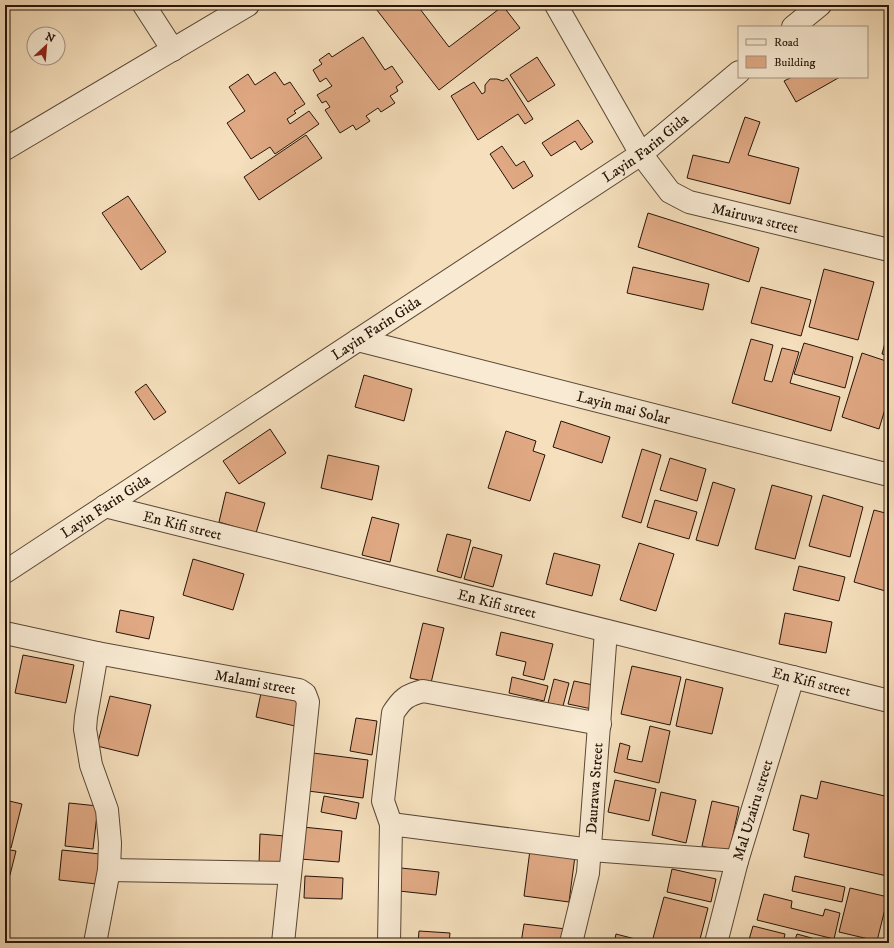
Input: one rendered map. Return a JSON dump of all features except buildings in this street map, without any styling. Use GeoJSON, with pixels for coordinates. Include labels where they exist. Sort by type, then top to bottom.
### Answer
{"type":"FeatureCollection","features":[{"type":"Feature","properties":{"kind":"street"},"geometry":{"type":"LineString","coordinates":[[144,5],[173,50]]}},
{"type":"Feature","properties":{"kind":"street"},"geometry":{"type":"LineString","coordinates":[[5,149],[248,5]]}},
{"type":"Feature","properties":{"kind":"street","name":"Mairuwa street"},"geometry":{"type":"LineString","coordinates":[[556,5],[641,154],[670,192],[689,202],[889,250]]}},
{"type":"Feature","properties":{"kind":"street"},"geometry":{"type":"LineString","coordinates":[[794,26],[820,5]]}},
{"type":"Feature","properties":{"kind":"street","name":"Layin Farin Gida"},"geometry":{"type":"LineString","coordinates":[[5,572],[641,154],[738,73]]}},
{"type":"Feature","properties":{"kind":"street","name":"Layin mai Solar"},"geometry":{"type":"LineString","coordinates":[[358,340],[889,475]]}},
{"type":"Feature","properties":{"kind":"street","name":"En Kifi street"},"geometry":{"type":"LineString","coordinates":[[105,506],[889,701]]}},
{"type":"Feature","properties":{"kind":"street","name":"Daurawa Street"},"geometry":{"type":"LineString","coordinates":[[571,943],[588,873],[591,850],[606,631]]}},
{"type":"Feature","properties":{"kind":"street","name":"Malami street"},"geometry":{"type":"LineString","coordinates":[[5,633],[97,653],[299,690],[305,694],[308,702],[283,943]]}},
{"type":"Feature","properties":{"kind":"street"},"geometry":{"type":"LineString","coordinates":[[95,943],[109,870],[110,843],[107,810],[91,765],[86,729],[86,717],[97,653]]}},
{"type":"Feature","properties":{"kind":"street","name":"Mal Uzairu street"},"geometry":{"type":"LineString","coordinates":[[716,943],[737,861],[793,677]]}},
{"type":"Feature","properties":{"kind":"street"},"geometry":{"type":"LineString","coordinates":[[389,943],[391,824],[383,801],[393,713],[400,702],[410,694],[423,691],[600,724]]}},
{"type":"Feature","properties":{"kind":"street"},"geometry":{"type":"LineString","coordinates":[[391,824],[591,850],[737,861]]}},
{"type":"Feature","properties":{"kind":"street"},"geometry":{"type":"LineString","coordinates":[[109,870],[290,873]]}}]}
